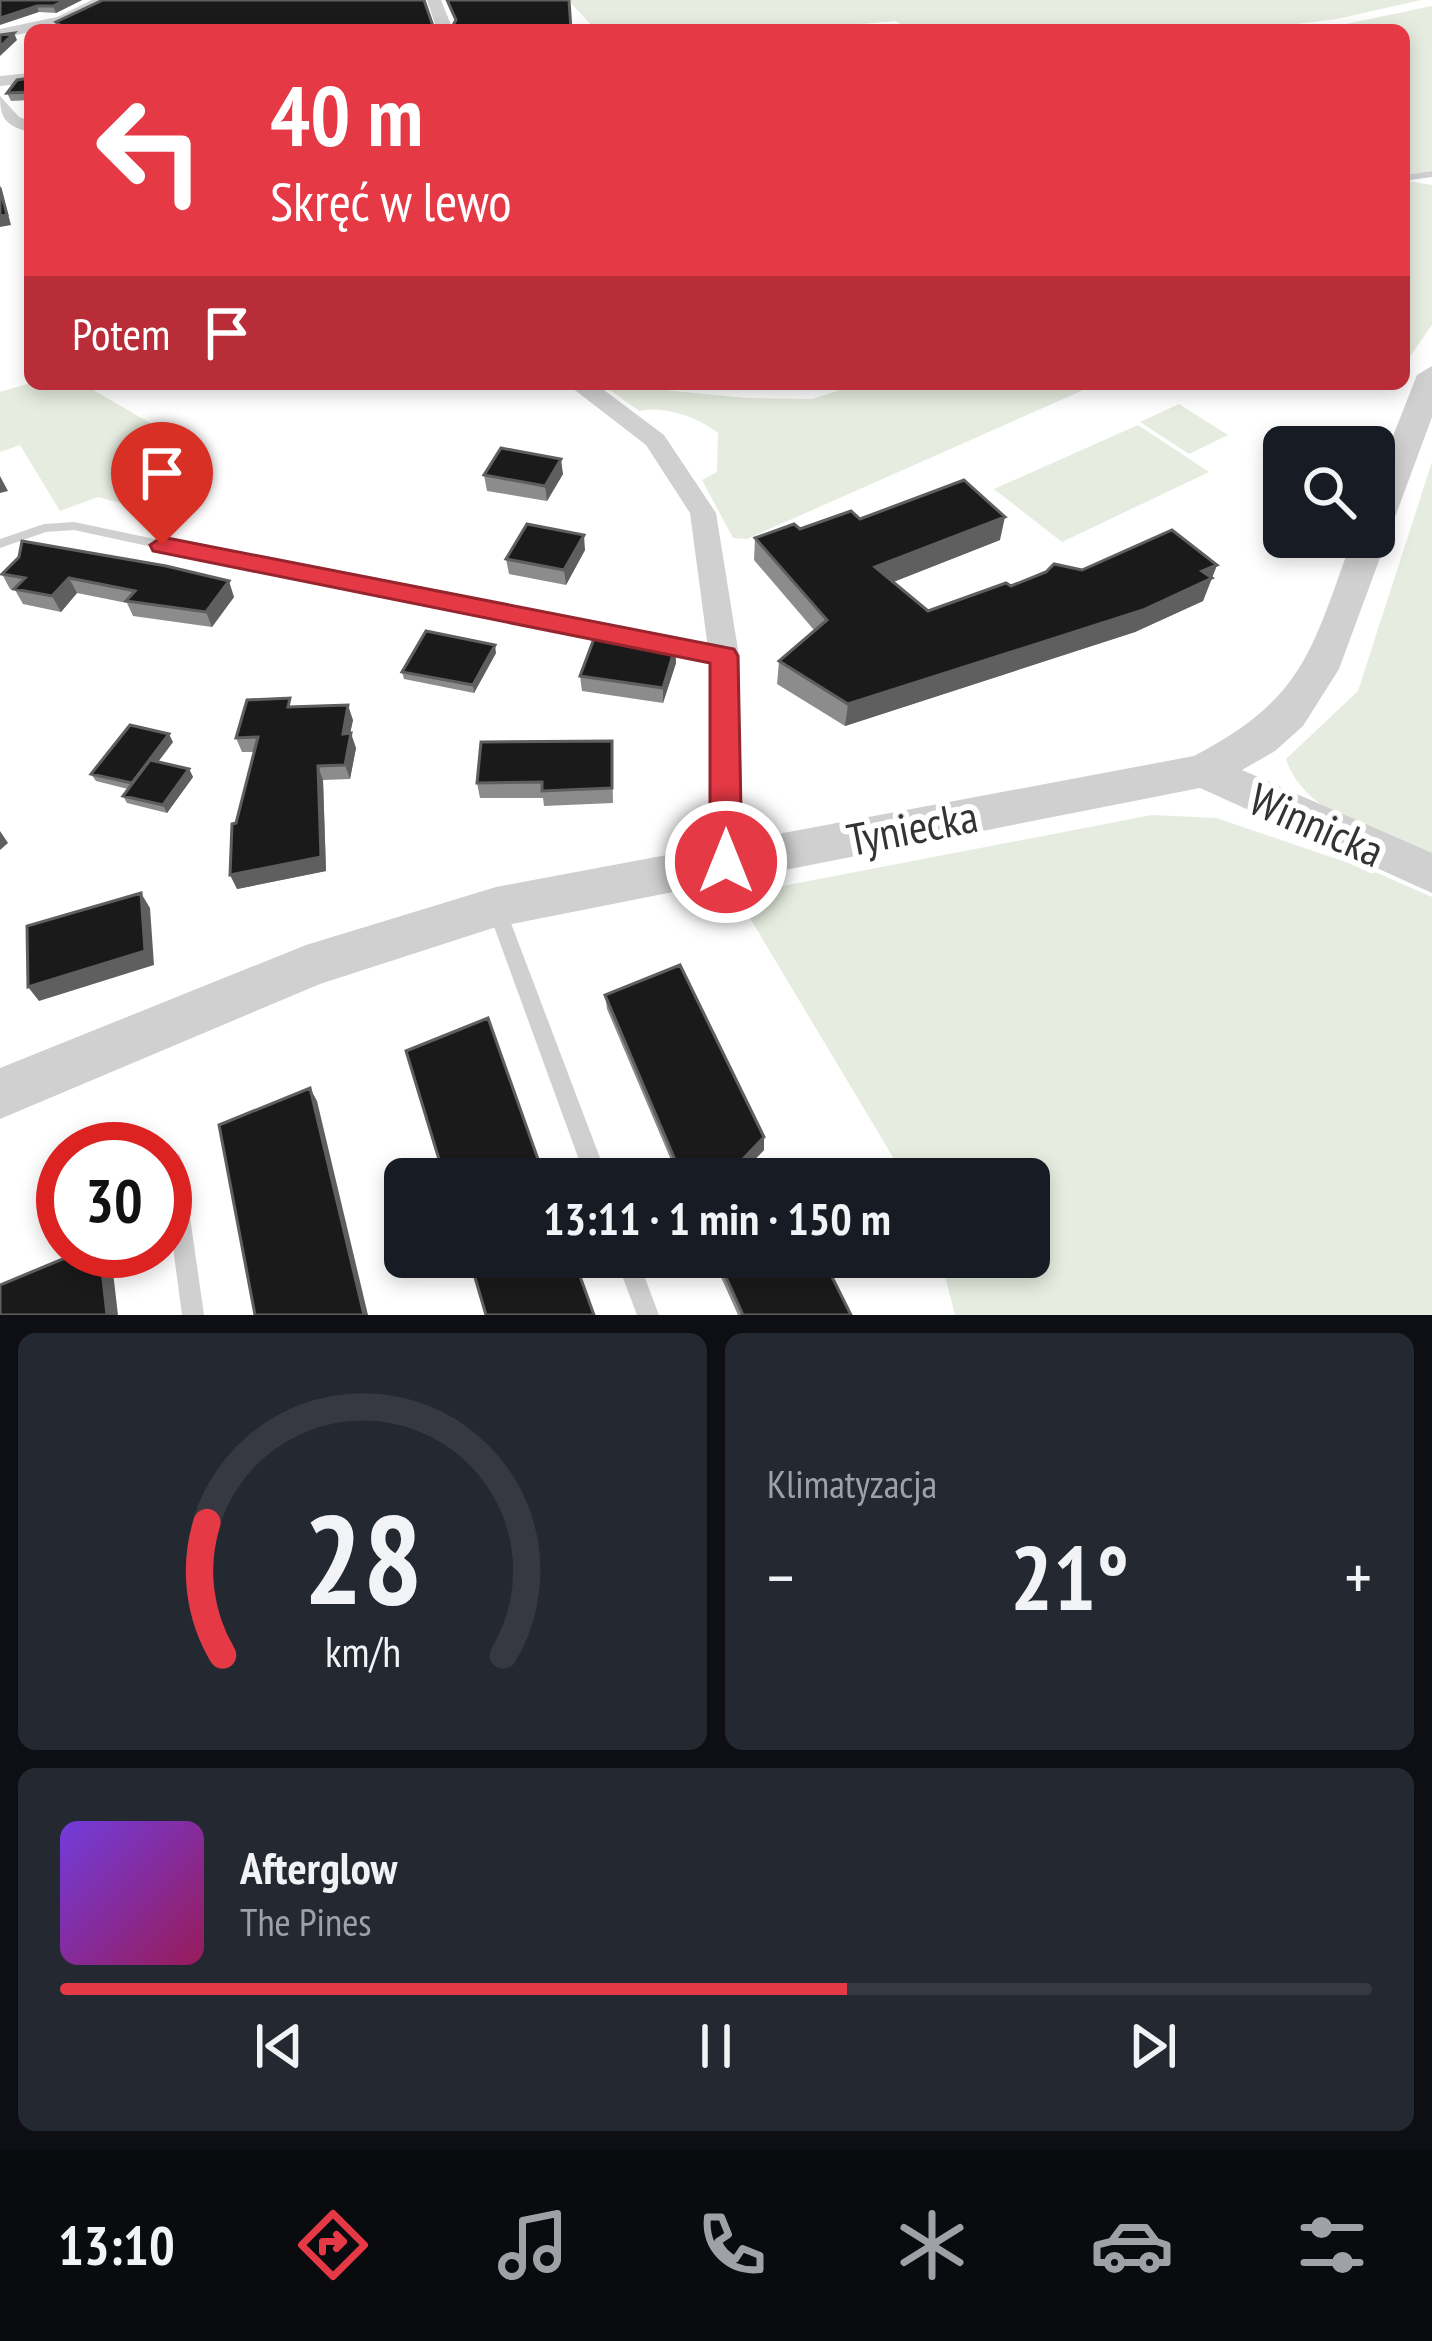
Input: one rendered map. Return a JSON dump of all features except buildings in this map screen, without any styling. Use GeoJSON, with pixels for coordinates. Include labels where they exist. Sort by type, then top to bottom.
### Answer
{"type":"FeatureCollection","features":[{"type":"Feature","properties":{"kind":"street"},"geometry":{"type":"LineString","coordinates":[[44,24],[104,0]]}},
{"type":"Feature","properties":{"kind":"street"},"geometry":{"type":"LineString","coordinates":[[0,101],[13,122],[24,126]]}},
{"type":"Feature","properties":{"kind":"street","name":"Tyniecka"},"geometry":{"type":"LineString","coordinates":[[1395,472],[1432,375]]}},
{"type":"Feature","properties":{"kind":"street"},"geometry":{"type":"LineString","coordinates":[[587,390],[655,440],[703,513],[724,656],[726,862]]}},
{"type":"Feature","properties":{"kind":"street","name":"Tyniecka"},"geometry":{"type":"LineString","coordinates":[[0,1094],[244,987],[394,933],[726,862],[1203,772],[1270,733],[1302,693],[1333,642],[1363,558]]}},
{"type":"Feature","properties":{"kind":"street","name":"Winnicka"},"geometry":{"type":"LineString","coordinates":[[1203,772],[1432,874]]}},
{"type":"Feature","properties":{"kind":"lane"},"geometry":{"type":"LineString","coordinates":[[0,544],[44,528],[74,526],[382,592],[724,656]]}},
{"type":"Feature","properties":{"kind":"lane"},"geometry":{"type":"LineString","coordinates":[[496,908],[589,1158]]}},
{"type":"Feature","properties":{"kind":"lane"},"geometry":{"type":"LineString","coordinates":[[188,1278],[193,1315]]}},
{"type":"Feature","properties":{"kind":"lane"},"geometry":{"type":"LineString","coordinates":[[634,1278],[648,1315]]}},
{"type":"Feature","properties":{"kind":"shaded area"},"geometry":{"type":"Polygon","coordinates":[[[568,0],[1421,0],[1296,24],[590,24],[568,0]]]}},
{"type":"Feature","properties":{"kind":"shaded area"},"geometry":{"type":"Polygon","coordinates":[[[1432,6],[1432,171],[1410,174],[1410,24],[1346,24],[1432,6]]]}},
{"type":"Feature","properties":{"kind":"shaded area"},"geometry":{"type":"Polygon","coordinates":[[[1410,181],[1432,185],[1432,325],[1410,356],[1410,181]]]}},
{"type":"Feature","properties":{"kind":"shaded area"},"geometry":{"type":"Polygon","coordinates":[[[24,385],[24,390],[93,390],[186,444],[194,485],[163,514],[98,497],[60,511],[20,445],[0,452],[0,392],[24,385]]]}},
{"type":"Feature","properties":{"kind":"shaded area"},"geometry":{"type":"Polygon","coordinates":[[[610,390],[812,399],[840,390],[1083,390],[747,539],[733,538],[702,480],[717,472],[718,433],[680,414],[639,411],[610,390]]]}},
{"type":"Feature","properties":{"kind":"shaded area"},"geometry":{"type":"Polygon","coordinates":[[[1179,404],[1228,435],[1189,454],[1140,422],[1179,404]]]}},
{"type":"Feature","properties":{"kind":"shaded area"},"geometry":{"type":"Polygon","coordinates":[[[1138,425],[1209,472],[1062,542],[994,489],[1138,425]]]}},
{"type":"Feature","properties":{"kind":"shaded area"},"geometry":{"type":"Polygon","coordinates":[[[1432,462],[1432,857],[1327,809],[1295,778],[1286,759],[1358,691],[1432,462]]]}},
{"type":"Feature","properties":{"kind":"shaded area"},"geometry":{"type":"Polygon","coordinates":[[[1152,815],[1216,818],[1375,872],[1432,897],[1432,1315],[955,1315],[945,1278],[1050,1278],[1050,1158],[893,1158],[741,903],[767,889],[1152,815]]]}},
{"type":"Feature","properties":{"kind":"route"},"geometry":{"type":"LineString","coordinates":[[162,545],[724,656],[726,862]]}}]}
